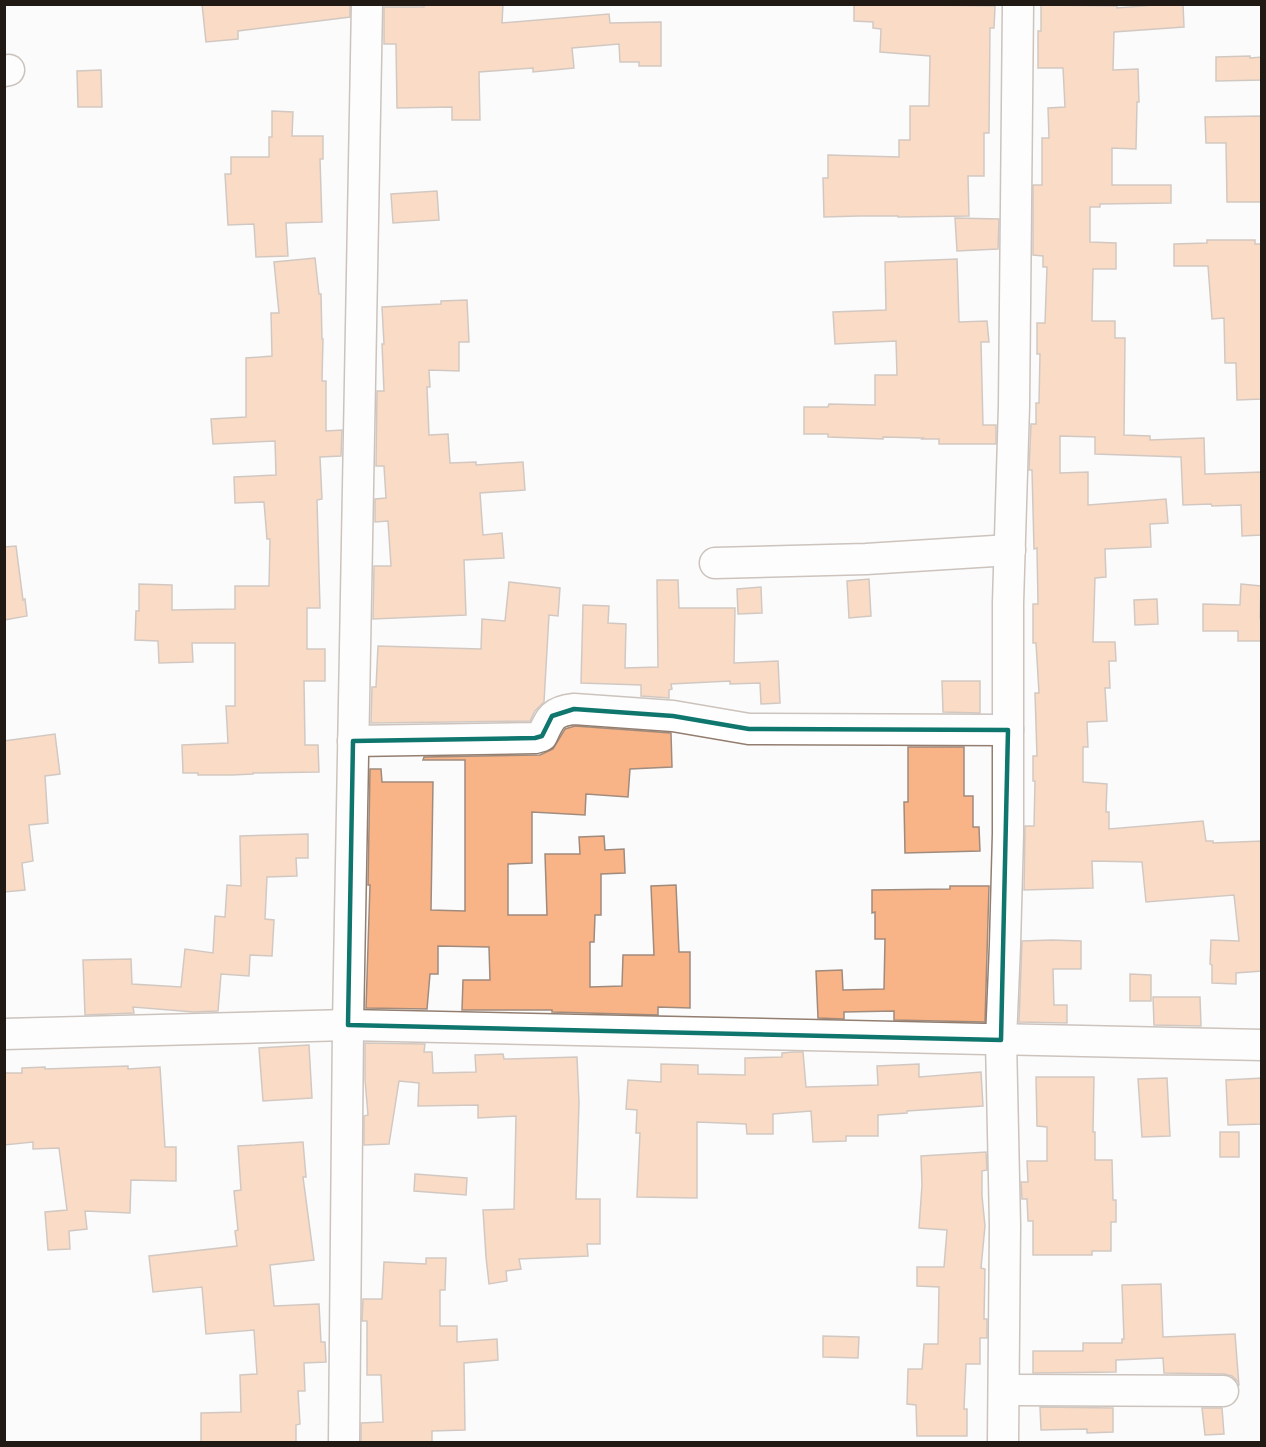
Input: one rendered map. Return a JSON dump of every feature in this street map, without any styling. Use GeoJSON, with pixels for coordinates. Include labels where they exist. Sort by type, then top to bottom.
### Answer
{"type":"FeatureCollection","features":[{"type":"Feature","properties":{"kind":"street"},"geometry":{"type":"LineString","coordinates":[[344,1443],[348,1025],[367,4]]}},
{"type":"Feature","properties":{"kind":"street"},"geometry":{"type":"LineString","coordinates":[[1003,1443],[1005,1225],[1001,1040],[1006,933],[1018,4]]}},
{"type":"Feature","properties":{"kind":"street"},"geometry":{"type":"LineString","coordinates":[[715,563],[866,559],[1010,550]]}},
{"type":"Feature","properties":{"kind":"street"},"geometry":{"type":"LineString","coordinates":[[353,741],[535,738],[542,736],[552,716],[561,710],[574,709],[673,716],[749,729],[1008,730]]}},
{"type":"Feature","properties":{"kind":"street"},"geometry":{"type":"LineString","coordinates":[[4,1034],[348,1025],[1262,1045]]}},
{"type":"Feature","properties":{"kind":"street"},"geometry":{"type":"LineString","coordinates":[[1004,1390],[1223,1391]]}},
{"type":"Feature","properties":{"kind":"highlighted area"},"geometry":{"type":"Polygon","coordinates":[[[574,709],[673,716],[749,729],[1008,730],[1001,1040],[348,1025],[353,741],[535,738],[542,736],[552,716],[574,709]]]}},
{"type":"Feature","properties":{"kind":"building"},"geometry":{"type":"Polygon","coordinates":[[[202,4],[350,4],[350,17],[238,31],[238,39],[206,42],[202,4]]]}},
{"type":"Feature","properties":{"kind":"building"},"geometry":{"type":"Polygon","coordinates":[[[424,4],[503,4],[502,23],[609,14],[610,23],[661,22],[661,66],[639,66],[639,62],[620,62],[619,44],[572,48],[574,68],[533,72],[533,68],[479,72],[480,120],[452,120],[452,107],[397,108],[396,44],[384,44],[384,7],[424,7],[424,4]]]}},
{"type":"Feature","properties":{"kind":"building"},"geometry":{"type":"Polygon","coordinates":[[[854,4],[995,6],[994,28],[990,28],[989,133],[984,133],[984,176],[968,176],[969,216],[824,217],[823,178],[828,178],[828,155],[899,157],[899,140],[910,140],[910,106],[929,106],[930,56],[880,52],[881,29],[873,28],[873,22],[854,21],[854,4]]]}},
{"type":"Feature","properties":{"kind":"building"},"geometry":{"type":"Polygon","coordinates":[[[1183,4],[1184,27],[1114,32],[1113,70],[1138,69],[1139,102],[1137,102],[1136,149],[1112,148],[1112,185],[1171,185],[1171,203],[1100,204],[1100,207],[1090,207],[1090,242],[1116,243],[1116,269],[1093,269],[1092,321],[1115,321],[1115,338],[1125,338],[1124,435],[1150,436],[1150,440],[1204,438],[1205,474],[1262,472],[1262,535],[1242,536],[1241,505],[1183,505],[1181,457],[1095,454],[1095,437],[1060,436],[1060,473],[1088,472],[1088,505],[1166,499],[1168,523],[1150,524],[1151,547],[1105,549],[1106,577],[1095,578],[1093,642],[1115,642],[1116,661],[1109,661],[1110,688],[1105,688],[1107,721],[1087,722],[1088,747],[1083,747],[1083,782],[1107,784],[1106,812],[1109,812],[1109,829],[1203,821],[1206,841],[1213,841],[1213,843],[1262,841],[1262,971],[1236,973],[1236,984],[1212,983],[1212,965],[1210,964],[1211,940],[1239,941],[1234,895],[1146,902],[1142,862],[1092,861],[1093,888],[1024,890],[1025,826],[1034,826],[1033,756],[1037,756],[1035,693],[1039,693],[1036,643],[1033,643],[1033,604],[1038,604],[1037,548],[1034,549],[1032,470],[1029,470],[1031,424],[1036,424],[1036,403],[1039,403],[1040,354],[1037,354],[1037,323],[1045,323],[1047,267],[1043,267],[1043,256],[1033,255],[1033,185],[1042,185],[1042,138],[1049,138],[1048,108],[1065,107],[1063,68],[1038,68],[1041,5],[1117,6],[1117,8],[1183,4]]]}},
{"type":"Feature","properties":{"kind":"building"},"geometry":{"type":"Polygon","coordinates":[[[1250,56],[1250,58],[1262,57],[1262,80],[1216,81],[1216,57],[1250,56]]]}},
{"type":"Feature","properties":{"kind":"building"},"geometry":{"type":"Polygon","coordinates":[[[101,70],[102,107],[78,107],[77,71],[101,70]]]}},
{"type":"Feature","properties":{"kind":"building"},"geometry":{"type":"Polygon","coordinates":[[[272,111],[293,112],[292,136],[323,136],[323,159],[320,159],[322,222],[286,223],[288,256],[256,257],[254,224],[228,225],[225,174],[231,174],[231,157],[269,157],[272,111]]]}},
{"type":"Feature","properties":{"kind":"building"},"geometry":{"type":"Polygon","coordinates":[[[1262,116],[1262,202],[1227,202],[1226,143],[1206,143],[1205,117],[1262,116]]]}},
{"type":"Feature","properties":{"kind":"building"},"geometry":{"type":"Polygon","coordinates":[[[437,191],[439,220],[393,223],[391,194],[437,191]]]}},
{"type":"Feature","properties":{"kind":"building"},"geometry":{"type":"Polygon","coordinates":[[[955,218],[999,219],[998,249],[957,251],[955,218]]]}},
{"type":"Feature","properties":{"kind":"building"},"geometry":{"type":"Polygon","coordinates":[[[1207,240],[1255,240],[1255,244],[1262,244],[1262,399],[1237,400],[1236,363],[1225,363],[1224,318],[1212,319],[1208,266],[1174,266],[1174,244],[1207,243],[1207,240]]]}},
{"type":"Feature","properties":{"kind":"building"},"geometry":{"type":"Polygon","coordinates":[[[315,258],[319,294],[321,294],[322,381],[326,381],[326,431],[342,430],[341,456],[320,457],[322,499],[317,500],[320,608],[307,608],[307,649],[325,649],[325,681],[304,681],[305,745],[318,745],[319,772],[232,775],[183,773],[182,745],[228,743],[226,706],[235,706],[235,643],[192,643],[193,662],[159,663],[158,641],[135,640],[136,611],[139,611],[139,584],[172,585],[172,610],[235,609],[235,586],[269,586],[270,539],[267,539],[264,502],[235,503],[234,477],[276,475],[275,441],[213,444],[211,419],[246,417],[246,358],[272,356],[271,313],[279,313],[274,262],[315,258]]]}},
{"type":"Feature","properties":{"kind":"building"},"geometry":{"type":"Polygon","coordinates":[[[957,259],[959,322],[987,321],[989,342],[981,342],[983,425],[996,425],[996,444],[939,444],[939,439],[828,437],[828,434],[804,434],[804,407],[828,407],[829,404],[875,405],[875,375],[897,375],[896,341],[835,344],[833,312],[886,310],[885,262],[957,259]]]}},
{"type":"Feature","properties":{"kind":"building"},"geometry":{"type":"Polygon","coordinates":[[[467,300],[469,342],[459,342],[459,371],[429,370],[430,387],[427,387],[429,435],[448,434],[450,463],[476,462],[476,465],[523,462],[525,490],[480,493],[483,535],[502,533],[504,558],[464,560],[466,615],[373,619],[374,566],[391,566],[388,521],[375,522],[375,499],[386,498],[384,466],[376,466],[377,391],[384,391],[382,307],[441,304],[441,301],[467,300]]]}},
{"type":"Feature","properties":{"kind":"building"},"geometry":{"type":"Polygon","coordinates":[[[16,546],[27,616],[4,620],[4,547],[16,546]]]}},
{"type":"Feature","properties":{"kind":"building"},"geometry":{"type":"Polygon","coordinates":[[[869,579],[871,616],[849,618],[847,581],[869,579]]]}},
{"type":"Feature","properties":{"kind":"building"},"geometry":{"type":"Polygon","coordinates":[[[657,580],[678,580],[679,608],[735,608],[734,663],[778,661],[780,703],[761,704],[760,683],[730,684],[730,681],[671,684],[669,698],[641,696],[641,685],[581,683],[583,605],[609,606],[608,623],[626,624],[625,668],[658,667],[657,580]]]}},
{"type":"Feature","properties":{"kind":"building"},"geometry":{"type":"Polygon","coordinates":[[[509,582],[560,588],[558,616],[549,615],[544,702],[535,711],[530,721],[371,723],[372,687],[376,687],[378,646],[481,649],[482,619],[505,621],[509,582]]]}},
{"type":"Feature","properties":{"kind":"building"},"geometry":{"type":"Polygon","coordinates":[[[1241,584],[1261,586],[1262,641],[1238,641],[1238,631],[1203,631],[1203,604],[1240,605],[1241,584]]]}},
{"type":"Feature","properties":{"kind":"building"},"geometry":{"type":"Polygon","coordinates":[[[761,587],[762,613],[738,614],[737,589],[761,587]]]}},
{"type":"Feature","properties":{"kind":"building"},"geometry":{"type":"Polygon","coordinates":[[[1157,599],[1158,624],[1135,625],[1134,600],[1157,599]]]}},
{"type":"Feature","properties":{"kind":"building"},"geometry":{"type":"Polygon","coordinates":[[[942,681],[980,681],[980,713],[943,712],[942,681]]]}},
{"type":"Feature","properties":{"kind":"building"},"geometry":{"type":"Polygon","coordinates":[[[575,726],[671,733],[672,767],[630,769],[628,797],[586,794],[585,815],[532,812],[532,863],[508,864],[508,915],[547,915],[545,854],[580,854],[579,837],[604,836],[605,850],[624,849],[625,873],[601,874],[601,915],[595,915],[594,942],[590,942],[590,987],[622,986],[623,955],[654,955],[651,886],[676,885],[679,952],[690,952],[690,1008],[658,1007],[658,1015],[552,1012],[552,1010],[462,1010],[463,980],[490,980],[489,947],[438,946],[438,974],[430,974],[427,1009],[366,1008],[370,885],[368,885],[370,769],[381,769],[382,782],[433,782],[431,910],[465,911],[465,760],[423,760],[424,757],[540,755],[553,749],[565,729],[575,726]]]}},
{"type":"Feature","properties":{"kind":"building"},"geometry":{"type":"Polygon","coordinates":[[[55,734],[60,774],[45,776],[48,823],[29,825],[33,861],[22,863],[25,890],[4,892],[4,741],[55,734]]]}},
{"type":"Feature","properties":{"kind":"building"},"geometry":{"type":"Polygon","coordinates":[[[908,747],[964,747],[964,796],[973,796],[973,827],[979,827],[980,851],[905,853],[904,802],[908,802],[908,747]]]}},
{"type":"Feature","properties":{"kind":"building"},"geometry":{"type":"Polygon","coordinates":[[[308,834],[308,858],[296,858],[297,876],[267,877],[265,919],[274,920],[272,956],[250,955],[249,976],[221,974],[218,1011],[194,1012],[133,1007],[134,1013],[85,1015],[83,960],[131,959],[132,984],[181,987],[185,949],[213,953],[215,916],[225,917],[227,885],[241,886],[240,836],[308,834]]]}},
{"type":"Feature","properties":{"kind":"building"},"geometry":{"type":"Polygon","coordinates":[[[950,886],[989,886],[985,1022],[894,1020],[894,1011],[844,1012],[844,1019],[818,1018],[816,971],[842,970],[843,990],[884,989],[885,939],[875,939],[872,890],[950,889],[950,886]]]}},
{"type":"Feature","properties":{"kind":"building"},"geometry":{"type":"Polygon","coordinates":[[[1022,941],[1081,941],[1081,969],[1053,969],[1054,1005],[1067,1005],[1067,1023],[1019,1022],[1022,941]]]}},
{"type":"Feature","properties":{"kind":"building"},"geometry":{"type":"Polygon","coordinates":[[[1130,974],[1151,975],[1151,1001],[1130,1001],[1130,974]]]}},
{"type":"Feature","properties":{"kind":"building"},"geometry":{"type":"Polygon","coordinates":[[[1153,997],[1200,997],[1201,1026],[1154,1025],[1153,997]]]}},
{"type":"Feature","properties":{"kind":"building"},"geometry":{"type":"Polygon","coordinates":[[[365,1043],[425,1044],[424,1052],[432,1052],[433,1073],[476,1072],[475,1055],[503,1054],[504,1059],[577,1057],[579,1103],[576,1199],[600,1199],[600,1244],[587,1244],[588,1256],[519,1259],[521,1269],[506,1271],[507,1281],[489,1284],[483,1210],[514,1209],[516,1116],[478,1118],[478,1105],[418,1106],[419,1083],[399,1081],[389,1144],[364,1145],[364,1116],[368,1115],[365,1043]]]}},
{"type":"Feature","properties":{"kind":"building"},"geometry":{"type":"Polygon","coordinates":[[[309,1045],[312,1098],[263,1101],[259,1048],[309,1045]]]}},
{"type":"Feature","properties":{"kind":"building"},"geometry":{"type":"Polygon","coordinates":[[[803,1052],[806,1087],[878,1085],[877,1066],[919,1064],[919,1077],[981,1072],[983,1106],[878,1115],[878,1136],[846,1136],[846,1141],[813,1142],[811,1111],[773,1114],[773,1134],[747,1134],[746,1124],[697,1122],[697,1198],[637,1197],[640,1133],[636,1133],[637,1110],[626,1109],[628,1080],[661,1082],[661,1064],[698,1065],[698,1074],[745,1075],[745,1058],[782,1057],[782,1053],[803,1052]]]}},
{"type":"Feature","properties":{"kind":"building"},"geometry":{"type":"Polygon","coordinates":[[[128,1066],[128,1069],[160,1067],[165,1147],[176,1147],[176,1181],[131,1180],[130,1213],[85,1211],[87,1229],[69,1231],[70,1249],[48,1250],[45,1212],[67,1210],[59,1148],[33,1149],[33,1142],[4,1145],[4,1073],[22,1073],[22,1068],[128,1066]]]}},
{"type":"Feature","properties":{"kind":"building"},"geometry":{"type":"Polygon","coordinates":[[[1036,1077],[1094,1077],[1095,1160],[1112,1160],[1113,1200],[1116,1200],[1116,1222],[1111,1222],[1111,1251],[1092,1251],[1092,1255],[1033,1255],[1033,1221],[1028,1221],[1027,1199],[1022,1199],[1021,1182],[1028,1182],[1027,1161],[1047,1161],[1047,1127],[1037,1126],[1036,1077]]]}},
{"type":"Feature","properties":{"kind":"building"},"geometry":{"type":"Polygon","coordinates":[[[1167,1078],[1170,1136],[1142,1137],[1138,1079],[1167,1078]]]}},
{"type":"Feature","properties":{"kind":"building"},"geometry":{"type":"Polygon","coordinates":[[[1262,1078],[1262,1124],[1228,1125],[1226,1080],[1262,1078]]]}},
{"type":"Feature","properties":{"kind":"building"},"geometry":{"type":"Polygon","coordinates":[[[1220,1132],[1239,1132],[1239,1157],[1220,1157],[1220,1132]]]}},
{"type":"Feature","properties":{"kind":"building"},"geometry":{"type":"Polygon","coordinates":[[[303,1142],[306,1177],[303,1177],[314,1260],[270,1265],[274,1306],[319,1304],[321,1342],[325,1342],[326,1362],[304,1363],[305,1391],[298,1391],[300,1424],[296,1425],[296,1443],[201,1443],[201,1413],[241,1412],[240,1375],[257,1374],[254,1330],[206,1334],[202,1287],[153,1292],[149,1256],[237,1246],[235,1231],[238,1230],[234,1191],[241,1190],[238,1146],[303,1142]]]}},
{"type":"Feature","properties":{"kind":"building"},"geometry":{"type":"Polygon","coordinates":[[[986,1152],[987,1170],[982,1171],[985,1226],[981,1268],[985,1269],[984,1319],[987,1319],[987,1338],[980,1338],[980,1364],[966,1364],[964,1409],[967,1409],[967,1436],[917,1436],[916,1405],[907,1404],[908,1369],[922,1369],[924,1344],[938,1344],[939,1287],[917,1286],[917,1267],[944,1267],[947,1230],[919,1228],[922,1185],[921,1156],[986,1152]]]}},
{"type":"Feature","properties":{"kind":"building"},"geometry":{"type":"Polygon","coordinates":[[[415,1174],[467,1178],[466,1195],[414,1191],[415,1174]]]}},
{"type":"Feature","properties":{"kind":"building"},"geometry":{"type":"Polygon","coordinates":[[[426,1258],[446,1258],[445,1290],[440,1290],[440,1326],[457,1326],[457,1342],[497,1339],[498,1360],[464,1363],[465,1430],[432,1431],[432,1442],[361,1443],[361,1423],[383,1422],[381,1375],[367,1375],[367,1321],[362,1321],[363,1299],[382,1299],[384,1262],[426,1264],[426,1258]]]}},
{"type":"Feature","properties":{"kind":"building"},"geometry":{"type":"Polygon","coordinates":[[[1161,1284],[1163,1337],[1235,1334],[1239,1386],[1232,1376],[1224,1374],[1164,1373],[1163,1358],[1116,1360],[1116,1372],[1033,1373],[1033,1351],[1083,1351],[1083,1343],[1122,1343],[1124,1339],[1122,1285],[1161,1284]]]}},
{"type":"Feature","properties":{"kind":"building"},"geometry":{"type":"Polygon","coordinates":[[[823,1336],[859,1337],[858,1358],[823,1357],[823,1336]]]}},
{"type":"Feature","properties":{"kind":"building"},"geometry":{"type":"Polygon","coordinates":[[[1040,1407],[1113,1408],[1113,1432],[1087,1433],[1087,1429],[1041,1430],[1040,1407]]]}},
{"type":"Feature","properties":{"kind":"building"},"geometry":{"type":"Polygon","coordinates":[[[1202,1408],[1222,1408],[1224,1434],[1205,1435],[1202,1408]]]}}]}
